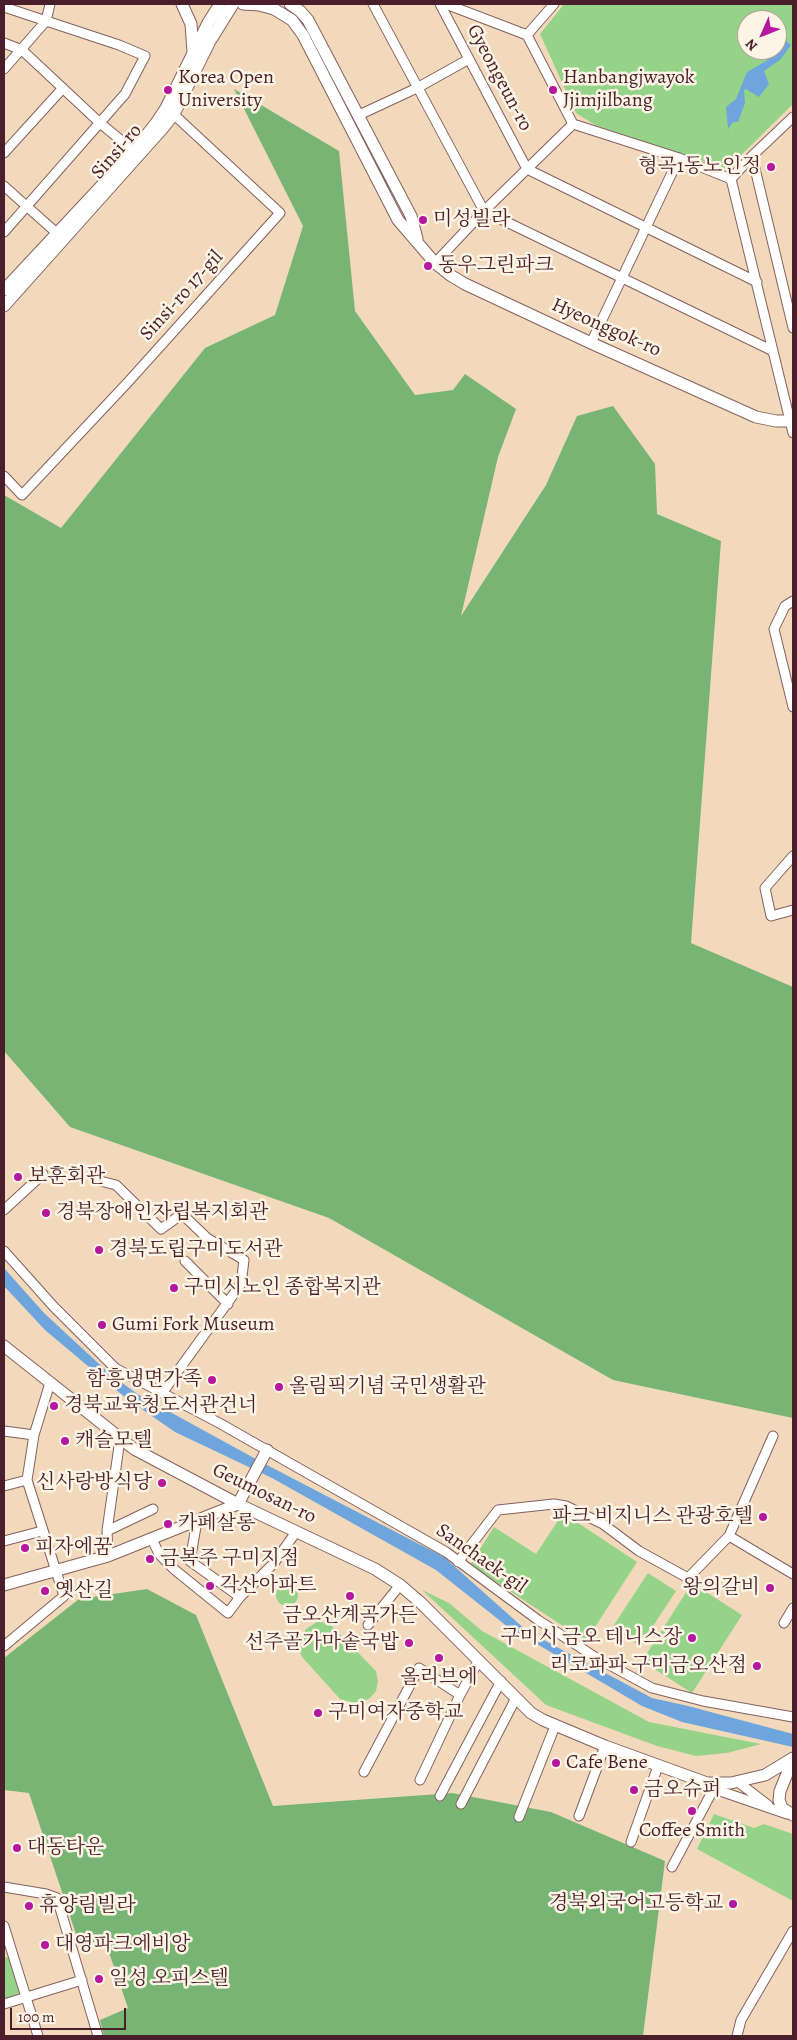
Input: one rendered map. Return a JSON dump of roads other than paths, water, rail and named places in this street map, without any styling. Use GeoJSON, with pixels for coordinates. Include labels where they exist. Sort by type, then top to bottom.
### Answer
{"type":"FeatureCollection","features":[{"type":"Feature","properties":{"kind":"street"},"geometry":{"type":"LineString","coordinates":[[4,69],[46,21],[50,4]]}},
{"type":"Feature","properties":{"kind":"street"},"geometry":{"type":"LineString","coordinates":[[182,4],[191,24],[193,40],[192,58]]}},
{"type":"Feature","properties":{"kind":"street","name":"Sinsi-ro"},"geometry":{"type":"LineString","coordinates":[[4,306],[60,236],[170,111],[208,23],[220,4]]}},
{"type":"Feature","properties":{"kind":"street","name":"Sinsi-ro"},"geometry":{"type":"LineString","coordinates":[[4,290],[140,156],[170,111],[233,4]]}},
{"type":"Feature","properties":{"kind":"street","name":"Hyeonggok-ro"},"geometry":{"type":"LineString","coordinates":[[243,4],[274,8],[292,20],[303,35],[398,220],[435,263],[465,284],[591,343],[756,417],[792,425]]}},
{"type":"Feature","properties":{"kind":"street","name":"Hyeonggok-ro"},"geometry":{"type":"LineString","coordinates":[[290,4],[298,7],[308,20],[411,216],[417,241]]}},
{"type":"Feature","properties":{"kind":"street"},"geometry":{"type":"LineString","coordinates":[[373,4],[484,211],[773,351]]}},
{"type":"Feature","properties":{"kind":"street","name":"Gyeongeun-ro"},"geometry":{"type":"LineString","coordinates":[[440,4],[527,169]]}},
{"type":"Feature","properties":{"kind":"street","name":"Gyeongeun-ro"},"geometry":{"type":"LineString","coordinates":[[446,4],[527,35]]}},
{"type":"Feature","properties":{"kind":"street"},"geometry":{"type":"LineString","coordinates":[[554,4],[527,35],[573,124],[679,158],[731,179]]}},
{"type":"Feature","properties":{"kind":"street"},"geometry":{"type":"LineString","coordinates":[[4,7],[118,45],[145,56],[125,94],[4,232]]}},
{"type":"Feature","properties":{"kind":"street"},"geometry":{"type":"LineString","coordinates":[[4,43],[22,50],[100,123],[134,151]]}},
{"type":"Feature","properties":{"kind":"street"},"geometry":{"type":"LineString","coordinates":[[358,115],[417,88],[469,59]]}},
{"type":"Feature","properties":{"kind":"street"},"geometry":{"type":"LineString","coordinates":[[4,153],[63,88]]}},
{"type":"Feature","properties":{"kind":"street","name":"Sinsi-ro 17-gil"},"geometry":{"type":"LineString","coordinates":[[4,476],[22,495],[129,382],[280,212],[170,111]]}},
{"type":"Feature","properties":{"kind":"street"},"geometry":{"type":"LineString","coordinates":[[731,179],[793,117]]}},
{"type":"Feature","properties":{"kind":"street"},"geometry":{"type":"LineString","coordinates":[[435,263],[484,211],[573,124]]}},
{"type":"Feature","properties":{"kind":"street"},"geometry":{"type":"LineString","coordinates":[[752,156],[793,328]]}},
{"type":"Feature","properties":{"kind":"street"},"geometry":{"type":"LineString","coordinates":[[591,343],[679,158]]}},
{"type":"Feature","properties":{"kind":"street"},"geometry":{"type":"LineString","coordinates":[[527,169],[756,282]]}},
{"type":"Feature","properties":{"kind":"street"},"geometry":{"type":"LineString","coordinates":[[731,179],[792,425]]}},
{"type":"Feature","properties":{"kind":"street"},"geometry":{"type":"LineString","coordinates":[[4,186],[60,236]]}},
{"type":"Feature","properties":{"kind":"street"},"geometry":{"type":"LineString","coordinates":[[793,601],[785,606],[774,629],[793,707]]}},
{"type":"Feature","properties":{"kind":"street"},"geometry":{"type":"LineString","coordinates":[[793,856],[765,888],[771,916],[793,910]]}},
{"type":"Feature","properties":{"kind":"street"},"geometry":{"type":"LineString","coordinates":[[4,1210],[44,1174]]}},
{"type":"Feature","properties":{"kind":"street"},"geometry":{"type":"LineString","coordinates":[[96,1180],[116,1185],[161,1229],[182,1214],[206,1238],[244,1260],[241,1284],[162,1393]]}},
{"type":"Feature","properties":{"kind":"street","name":"Sanchaek-gil"},"geometry":{"type":"LineString","coordinates":[[4,1250],[54,1307],[115,1368],[267,1450],[438,1547],[538,1620],[587,1652],[652,1688],[793,1717]]}},
{"type":"Feature","properties":{"kind":"street"},"geometry":{"type":"LineString","coordinates":[[185,1262],[228,1304]]}},
{"type":"Feature","properties":{"kind":"street","name":"Geumosan-ro"},"geometry":{"type":"LineString","coordinates":[[4,1346],[134,1449],[238,1504],[375,1569],[400,1585],[501,1681],[531,1713],[555,1726],[707,1783],[738,1782],[765,1775],[793,1758]]}},
{"type":"Feature","properties":{"kind":"street"},"geometry":{"type":"LineString","coordinates":[[4,1646],[64,1596],[27,1480],[34,1435],[50,1383]]}},
{"type":"Feature","properties":{"kind":"street"},"geometry":{"type":"LineString","coordinates":[[4,1431],[34,1435]]}},
{"type":"Feature","properties":{"kind":"street"},"geometry":{"type":"LineString","coordinates":[[458,1562],[498,1510],[545,1505],[566,1506],[596,1521],[639,1551],[688,1578],[729,1536],[773,1436]]}},
{"type":"Feature","properties":{"kind":"street"},"geometry":{"type":"LineString","coordinates":[[108,1556],[107,1531],[120,1439]]}},
{"type":"Feature","properties":{"kind":"street"},"geometry":{"type":"LineString","coordinates":[[4,1585],[108,1556],[238,1504],[267,1450]]}},
{"type":"Feature","properties":{"kind":"street"},"geometry":{"type":"LineString","coordinates":[[4,1486],[27,1480]]}},
{"type":"Feature","properties":{"kind":"street"},"geometry":{"type":"LineString","coordinates":[[107,1531],[153,1509]]}},
{"type":"Feature","properties":{"kind":"street"},"geometry":{"type":"LineString","coordinates":[[197,1521],[190,1561],[240,1597]]}},
{"type":"Feature","properties":{"kind":"street"},"geometry":{"type":"LineString","coordinates":[[4,1541],[42,1531]]}},
{"type":"Feature","properties":{"kind":"street"},"geometry":{"type":"LineString","coordinates":[[152,1539],[159,1554],[175,1570],[228,1613],[240,1597],[274,1563],[296,1532]]}},
{"type":"Feature","properties":{"kind":"street"},"geometry":{"type":"LineString","coordinates":[[729,1536],[793,1574]]}},
{"type":"Feature","properties":{"kind":"street"},"geometry":{"type":"LineString","coordinates":[[368,1625],[400,1585]]}},
{"type":"Feature","properties":{"kind":"street"},"geometry":{"type":"LineString","coordinates":[[784,1623],[793,1608]]}},
{"type":"Feature","properties":{"kind":"street"},"geometry":{"type":"LineString","coordinates":[[420,1780],[460,1695],[479,1660]]}},
{"type":"Feature","properties":{"kind":"street"},"geometry":{"type":"LineString","coordinates":[[364,1772],[419,1668],[460,1695]]}},
{"type":"Feature","properties":{"kind":"street"},"geometry":{"type":"LineString","coordinates":[[440,1796],[501,1681]]}},
{"type":"Feature","properties":{"kind":"street"},"geometry":{"type":"LineString","coordinates":[[461,1804],[516,1698]]}},
{"type":"Feature","properties":{"kind":"street"},"geometry":{"type":"LineString","coordinates":[[519,1817],[555,1726]]}},
{"type":"Feature","properties":{"kind":"street"},"geometry":{"type":"LineString","coordinates":[[578,1816],[605,1746]]}},
{"type":"Feature","properties":{"kind":"street"},"geometry":{"type":"LineString","coordinates":[[791,1815],[782,1808],[779,1800],[780,1791],[793,1758]]}},
{"type":"Feature","properties":{"kind":"street"},"geometry":{"type":"LineString","coordinates":[[631,1842],[658,1766]]}},
{"type":"Feature","properties":{"kind":"street"},"geometry":{"type":"LineString","coordinates":[[680,1774],[713,1790],[791,1815]]}},
{"type":"Feature","properties":{"kind":"street"},"geometry":{"type":"LineString","coordinates":[[738,1782],[761,1801],[791,1815]]}},
{"type":"Feature","properties":{"kind":"street"},"geometry":{"type":"LineString","coordinates":[[672,1867],[713,1790]]}},
{"type":"Feature","properties":{"kind":"street"},"geometry":{"type":"LineString","coordinates":[[4,1887],[46,1894],[57,1898],[98,2036]]}},
{"type":"Feature","properties":{"kind":"street"},"geometry":{"type":"LineString","coordinates":[[4,1926],[38,2036]]}},
{"type":"Feature","properties":{"kind":"street"},"geometry":{"type":"LineString","coordinates":[[737,2036],[742,2020],[793,1931]]}},
{"type":"Feature","properties":{"kind":"street"},"geometry":{"type":"LineString","coordinates":[[4,2004],[82,1980]]}},
{"type":"Feature","properties":{"kind":"water"},"geometry":{"type":"Polygon","coordinates":[[[787,42],[791,45],[787,50],[787,42]]]}},
{"type":"Feature","properties":{"kind":"water"},"geometry":{"type":"Polygon","coordinates":[[[767,60],[780,60],[764,71],[769,84],[759,97],[746,89],[744,90],[745,103],[738,122],[733,122],[728,129],[726,107],[736,99],[747,72],[767,60]]]}},
{"type":"Feature","properties":{"kind":"water"},"geometry":{"type":"Polygon","coordinates":[[[4,1268],[44,1313],[111,1375],[139,1395],[265,1464],[444,1557],[527,1631],[652,1698],[793,1734],[793,1747],[682,1722],[642,1706],[508,1627],[436,1570],[272,1478],[175,1432],[126,1398],[45,1330],[4,1286],[4,1268]]]}},
{"type":"Feature","properties":{"kind":"place","name":"Korea Open University"},"geometry":{"type":"Point","coordinates":[168,90]}},
{"type":"Feature","properties":{"kind":"place","name":"Hanbangjwayok Jjimjilbang"},"geometry":{"type":"Point","coordinates":[553,90]}},
{"type":"Feature","properties":{"kind":"place","name":"형곡1동노인정"},"geometry":{"type":"Point","coordinates":[771,167]}},
{"type":"Feature","properties":{"kind":"place","name":"미성빌라"},"geometry":{"type":"Point","coordinates":[423,220]}},
{"type":"Feature","properties":{"kind":"place","name":"동우그린파크"},"geometry":{"type":"Point","coordinates":[428,266]}},
{"type":"Feature","properties":{"kind":"place","name":"보훈회관"},"geometry":{"type":"Point","coordinates":[18,1177]}},
{"type":"Feature","properties":{"kind":"place","name":"경북장애인자립복지회관"},"geometry":{"type":"Point","coordinates":[46,1213]}},
{"type":"Feature","properties":{"kind":"place","name":"경북도립구미도서관"},"geometry":{"type":"Point","coordinates":[99,1250]}},
{"type":"Feature","properties":{"kind":"place","name":"구미시노인 종합복지관"},"geometry":{"type":"Point","coordinates":[174,1288]}},
{"type":"Feature","properties":{"kind":"place","name":"Gumi Fork Museum"},"geometry":{"type":"Point","coordinates":[102,1325]}},
{"type":"Feature","properties":{"kind":"place","name":"함흥냉면가족"},"geometry":{"type":"Point","coordinates":[212,1380]}},
{"type":"Feature","properties":{"kind":"place","name":"올림픽기념 국민생활관"},"geometry":{"type":"Point","coordinates":[279,1387]}},
{"type":"Feature","properties":{"kind":"place","name":"경북교육청도서관건너"},"geometry":{"type":"Point","coordinates":[54,1406]}},
{"type":"Feature","properties":{"kind":"place","name":"캐슬모텔"},"geometry":{"type":"Point","coordinates":[65,1441]}},
{"type":"Feature","properties":{"kind":"place","name":"신사랑방식당"},"geometry":{"type":"Point","coordinates":[162,1483]}},
{"type":"Feature","properties":{"kind":"place","name":"파크 비지니스 관광호텔"},"geometry":{"type":"Point","coordinates":[763,1517]}},
{"type":"Feature","properties":{"kind":"place","name":"카페살롱"},"geometry":{"type":"Point","coordinates":[168,1524]}},
{"type":"Feature","properties":{"kind":"place","name":"피자에꿈"},"geometry":{"type":"Point","coordinates":[25,1548]}},
{"type":"Feature","properties":{"kind":"place","name":"금복주 구미지점"},"geometry":{"type":"Point","coordinates":[150,1559]}},
{"type":"Feature","properties":{"kind":"place","name":"각산아파트"},"geometry":{"type":"Point","coordinates":[210,1586]}},
{"type":"Feature","properties":{"kind":"place","name":"왕의갈비"},"geometry":{"type":"Point","coordinates":[770,1588]}},
{"type":"Feature","properties":{"kind":"place","name":"옛산길"},"geometry":{"type":"Point","coordinates":[45,1591]}},
{"type":"Feature","properties":{"kind":"place","name":"금오산계곡가든"},"geometry":{"type":"Point","coordinates":[350,1596]}},
{"type":"Feature","properties":{"kind":"place","name":"구미시 금오 테니스장"},"geometry":{"type":"Point","coordinates":[692,1638]}},
{"type":"Feature","properties":{"kind":"place","name":"선주골가마솥국밥"},"geometry":{"type":"Point","coordinates":[409,1643]}},
{"type":"Feature","properties":{"kind":"place","name":"올리브에"},"geometry":{"type":"Point","coordinates":[439,1658]}},
{"type":"Feature","properties":{"kind":"place","name":"리코파파 구미금오산점"},"geometry":{"type":"Point","coordinates":[757,1666]}},
{"type":"Feature","properties":{"kind":"place","name":"구미여자중학교"},"geometry":{"type":"Point","coordinates":[318,1713]}},
{"type":"Feature","properties":{"kind":"place","name":"Cafe Bene"},"geometry":{"type":"Point","coordinates":[556,1763]}},
{"type":"Feature","properties":{"kind":"place","name":"금오슈퍼"},"geometry":{"type":"Point","coordinates":[634,1790]}},
{"type":"Feature","properties":{"kind":"place","name":"Coffee Smith"},"geometry":{"type":"Point","coordinates":[692,1811]}},
{"type":"Feature","properties":{"kind":"place","name":"대동타운"},"geometry":{"type":"Point","coordinates":[17,1848]}},
{"type":"Feature","properties":{"kind":"place","name":"경북외국어고등학교"},"geometry":{"type":"Point","coordinates":[733,1904]}},
{"type":"Feature","properties":{"kind":"place","name":"휴양림빌라"},"geometry":{"type":"Point","coordinates":[29,1906]}},
{"type":"Feature","properties":{"kind":"place","name":"대영파크에비앙"},"geometry":{"type":"Point","coordinates":[45,1945]}},
{"type":"Feature","properties":{"kind":"place","name":"일성 오피스텔"},"geometry":{"type":"Point","coordinates":[99,1979]}}]}
